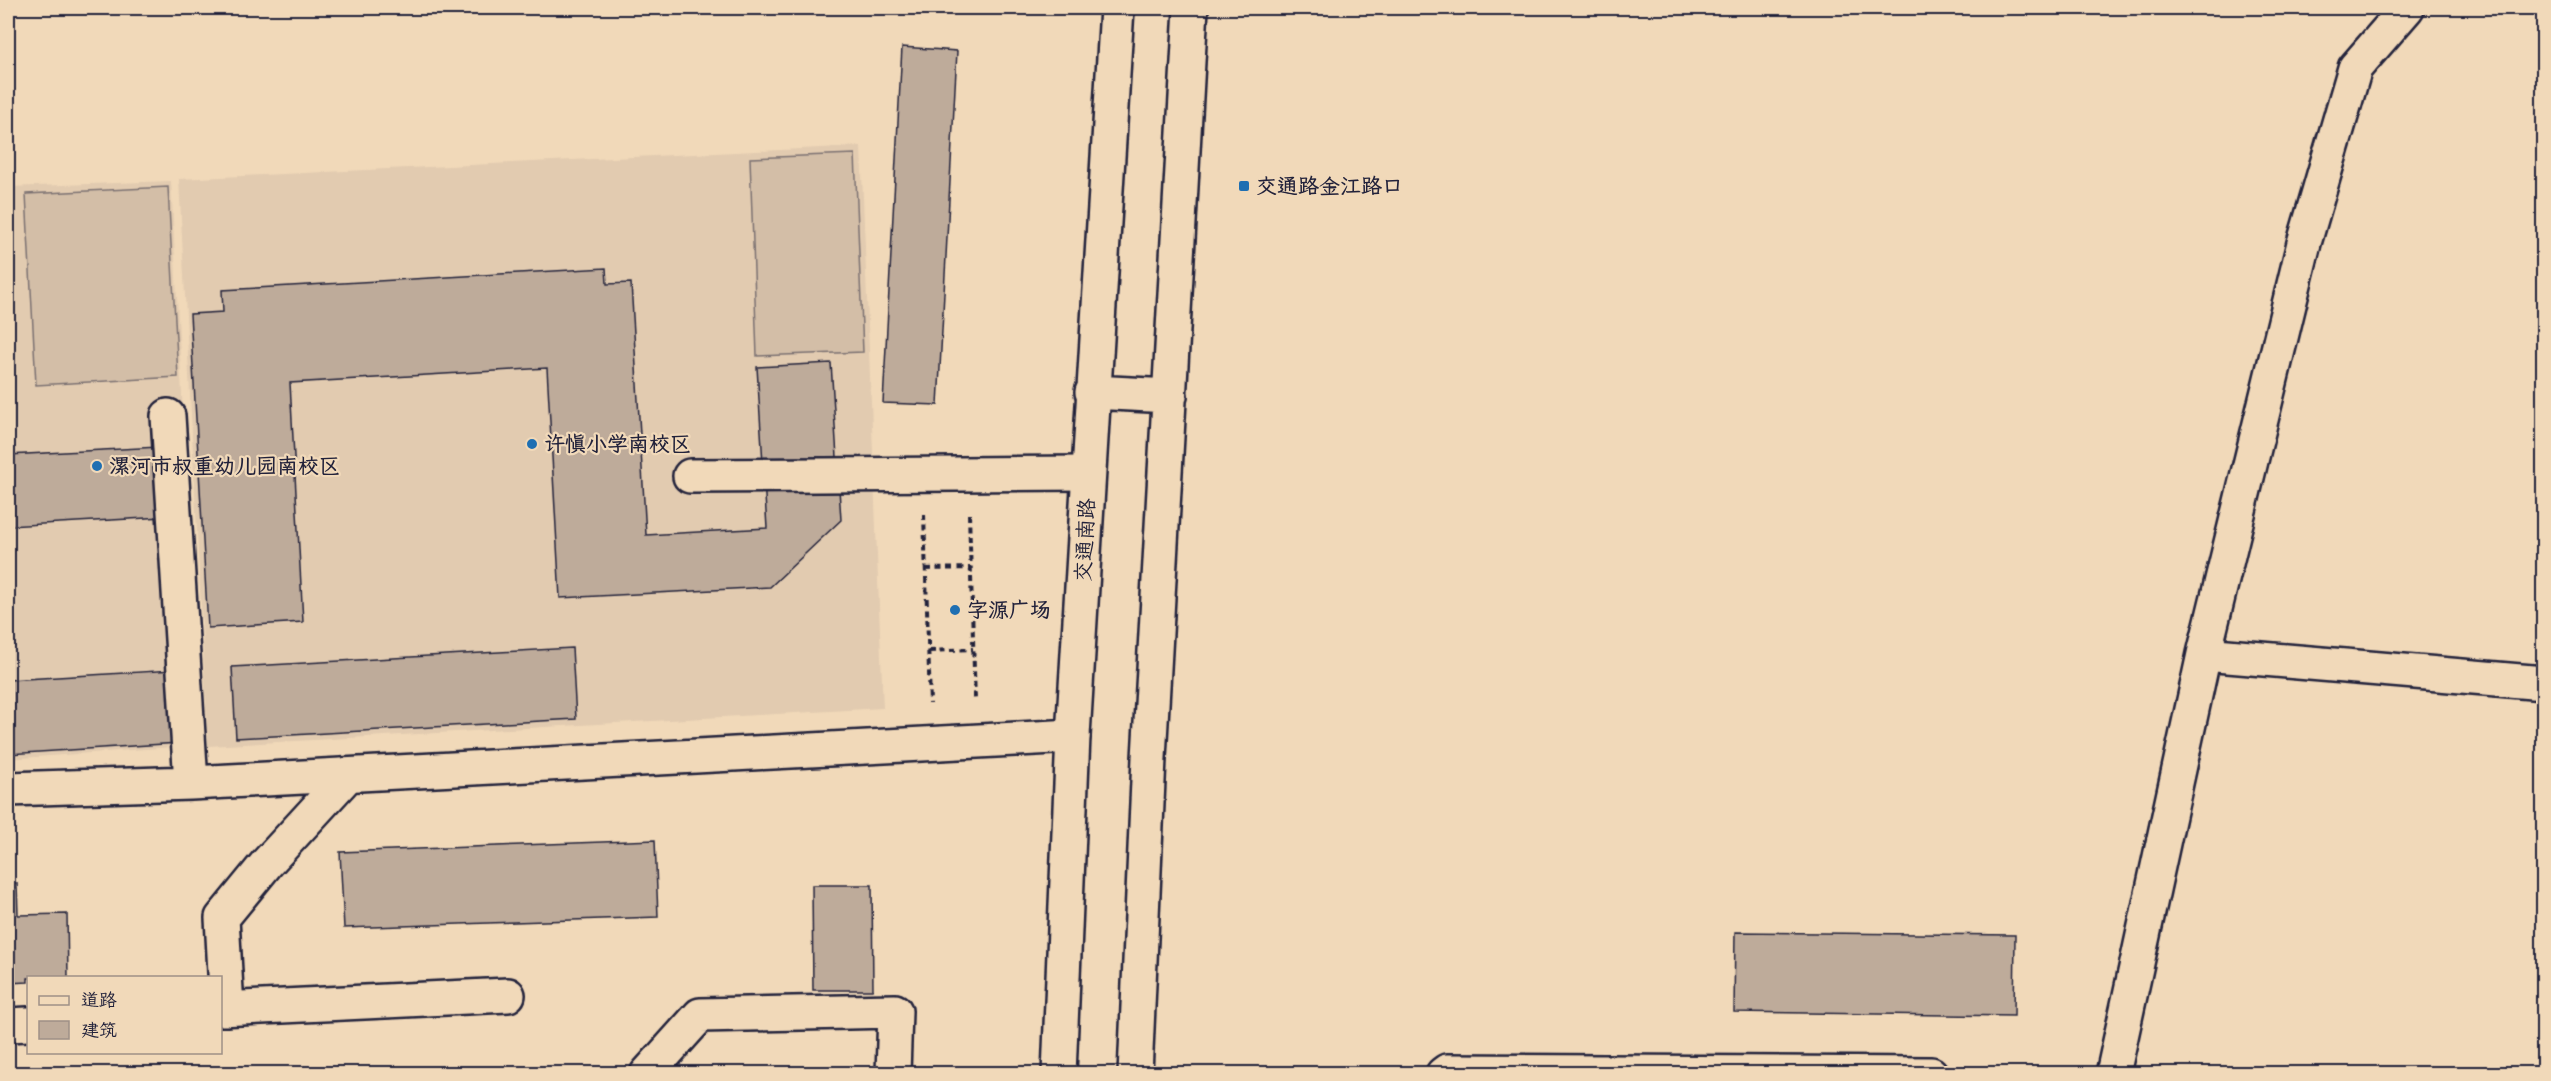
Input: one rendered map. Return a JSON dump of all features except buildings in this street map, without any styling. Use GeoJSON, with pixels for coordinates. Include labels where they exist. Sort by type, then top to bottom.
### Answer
{"type":"FeatureCollection","features":[{"type":"Feature","properties":{"kind":"street","name":"交通南路"},"geometry":{"type":"LineString","coordinates":[[1059,1074],[1073,736],[1117,8]]}},
{"type":"Feature","properties":{"kind":"street"},"geometry":{"type":"LineString","coordinates":[[1135,1074],[1149,746],[1191,8]]}},
{"type":"Feature","properties":{"kind":"street"},"geometry":{"type":"LineString","coordinates":[[2113,1074],[2204,654],[2304,243],[2355,68],[2407,8]]}},
{"type":"Feature","properties":{"kind":"street"},"geometry":{"type":"LineString","coordinates":[[1092,392],[1170,396]]}},
{"type":"Feature","properties":{"kind":"street"},"geometry":{"type":"LineString","coordinates":[[168,416],[191,783]]}},
{"type":"Feature","properties":{"kind":"street"},"geometry":{"type":"LineString","coordinates":[[690,476],[1088,473]]}},
{"type":"Feature","properties":{"kind":"street"},"geometry":{"type":"LineString","coordinates":[[2204,654],[2544,683]]}},
{"type":"Feature","properties":{"kind":"street"},"geometry":{"type":"LineString","coordinates":[[8,789],[191,783],[1073,736]]}},
{"type":"Feature","properties":{"kind":"street"},"geometry":{"type":"LineString","coordinates":[[348,775],[267,863],[222,918],[224,1009],[508,995]]}},
{"type":"Feature","properties":{"kind":"street"},"geometry":{"type":"LineString","coordinates":[[647,1074],[700,1015],[895,1011],[893,1074]]}},
{"type":"Feature","properties":{"kind":"street"},"geometry":{"type":"LineString","coordinates":[[8,1025],[27,1024]]}},
{"type":"Feature","properties":{"kind":"street"},"geometry":{"type":"LineString","coordinates":[[1443,1074],[1447,1071],[1931,1074]]}},
{"type":"Feature","properties":{"kind":"path"},"geometry":{"type":"LineString","coordinates":[[923,474],[932,744]]}},
{"type":"Feature","properties":{"kind":"path"},"geometry":{"type":"LineString","coordinates":[[968,474],[975,741]]}},
{"type":"Feature","properties":{"kind":"path"},"geometry":{"type":"LineString","coordinates":[[926,569],[971,568]]}},
{"type":"Feature","properties":{"kind":"path"},"geometry":{"type":"LineString","coordinates":[[929,651],[973,649]]}},
{"type":"Feature","properties":{"kind":"shaded area","name":"许慎小学南校区"},"geometry":{"type":"Polygon","coordinates":[[[861,146],[883,708],[208,746],[179,179],[861,146]]]}},
{"type":"Feature","properties":{"kind":"shaded area"},"geometry":{"type":"Polygon","coordinates":[[[855,154],[863,352],[757,356],[750,158],[855,154]]]}},
{"type":"Feature","properties":{"kind":"shaded area","name":"漯河市叔重幼儿园南校区"},"geometry":{"type":"Polygon","coordinates":[[[171,181],[200,745],[8,759],[8,187],[171,181]]]}},
{"type":"Feature","properties":{"kind":"shaded area"},"geometry":{"type":"Polygon","coordinates":[[[168,187],[178,377],[36,385],[26,194],[168,187]]]}},
{"type":"Feature","properties":{"kind":"place","name":"交通路金江路口"},"geometry":{"type":"Point","coordinates":[1244,186]}},
{"type":"Feature","properties":{"kind":"place","name":"许慎小学南校区"},"geometry":{"type":"Point","coordinates":[532,444]}},
{"type":"Feature","properties":{"kind":"place","name":"漯河市叔重幼儿园南校区"},"geometry":{"type":"Point","coordinates":[97,466]}},
{"type":"Feature","properties":{"kind":"place","name":"字源广场"},"geometry":{"type":"Point","coordinates":[955,610]}}]}
